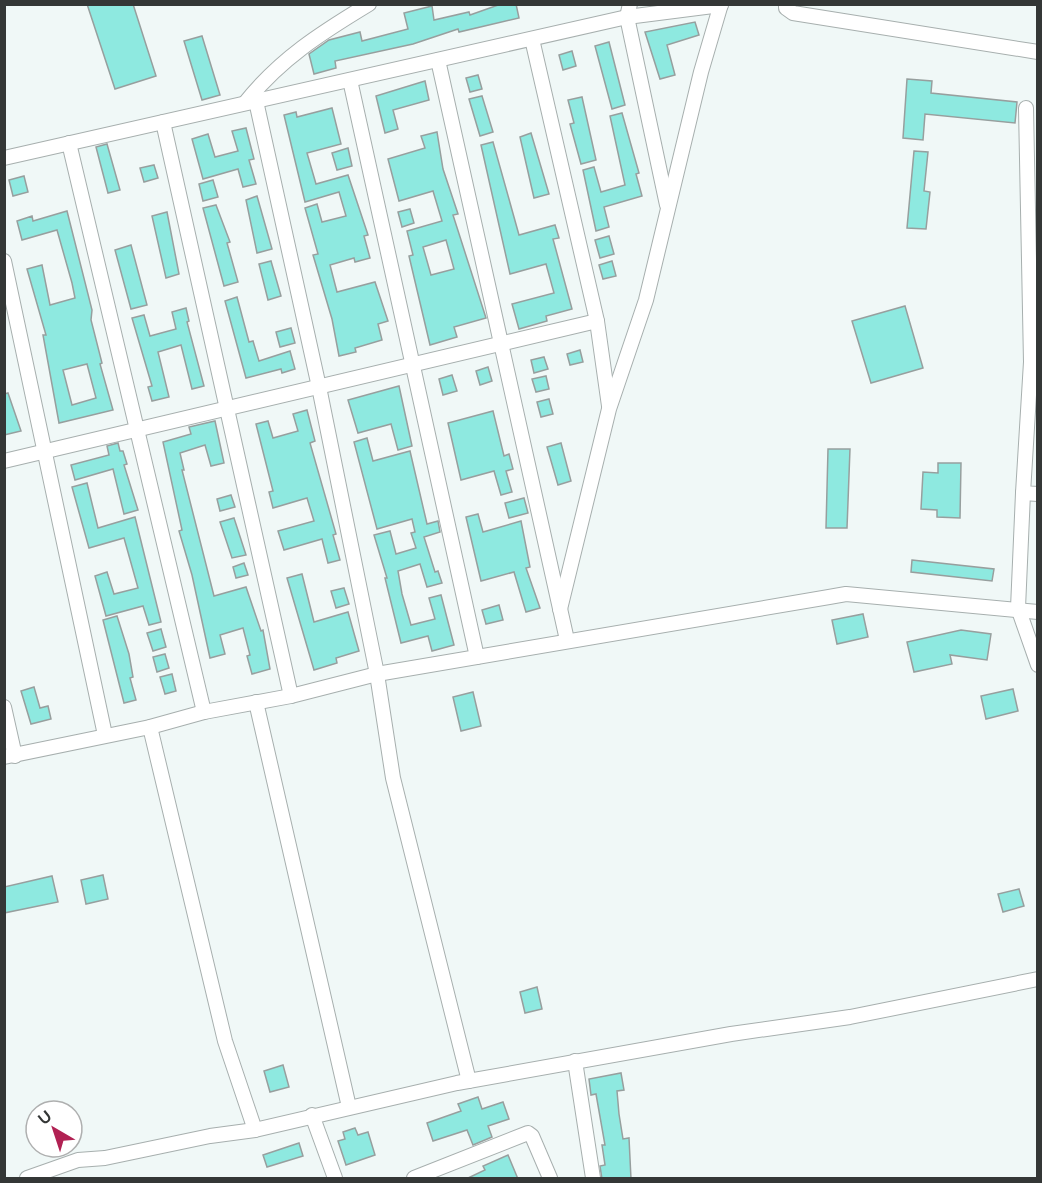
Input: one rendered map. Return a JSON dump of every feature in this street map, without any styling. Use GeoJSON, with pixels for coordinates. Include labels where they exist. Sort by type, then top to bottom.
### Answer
{"type":"FeatureCollection","features":[{"type":"Feature","properties":{"kind":"street"},"geometry":{"type":"LineString","coordinates":[[369,4],[328,28],[268,75],[250,102],[319,387],[377,674],[393,778],[469,1081]]}},
{"type":"Feature","properties":{"kind":"street"},"geometry":{"type":"LineString","coordinates":[[786,4],[786,8],[793,13],[1038,52]]}},
{"type":"Feature","properties":{"kind":"street"},"geometry":{"type":"LineString","coordinates":[[4,158],[532,39],[629,11],[721,5],[701,72],[646,300],[609,409],[560,609]]}},
{"type":"Feature","properties":{"kind":"street"},"geometry":{"type":"LineString","coordinates":[[629,11],[668,209]]}},
{"type":"Feature","properties":{"kind":"street"},"geometry":{"type":"LineString","coordinates":[[532,39],[597,321],[609,409]]}},
{"type":"Feature","properties":{"kind":"street"},"geometry":{"type":"LineString","coordinates":[[438,60],[567,640]]}},
{"type":"Feature","properties":{"kind":"street"},"geometry":{"type":"LineString","coordinates":[[350,80],[477,657]]}},
{"type":"Feature","properties":{"kind":"street"},"geometry":{"type":"LineString","coordinates":[[1026,108],[1034,238],[1034,363],[1023,493],[1018,608],[1038,665]]}},
{"type":"Feature","properties":{"kind":"street"},"geometry":{"type":"LineString","coordinates":[[163,122],[291,696]]}},
{"type":"Feature","properties":{"kind":"street"},"geometry":{"type":"LineString","coordinates":[[69,143],[204,712]]}},
{"type":"Feature","properties":{"kind":"street"},"geometry":{"type":"LineString","coordinates":[[4,261],[47,451],[105,735]]}},
{"type":"Feature","properties":{"kind":"street"},"geometry":{"type":"LineString","coordinates":[[4,461],[597,321]]}},
{"type":"Feature","properties":{"kind":"street"},"geometry":{"type":"LineString","coordinates":[[1023,493],[1038,494]]}},
{"type":"Feature","properties":{"kind":"street"},"geometry":{"type":"LineString","coordinates":[[4,707],[10,756],[150,727],[204,712],[291,696],[377,674],[846,594],[997,609],[1018,608],[1038,612]]}},
{"type":"Feature","properties":{"kind":"street"},"geometry":{"type":"LineString","coordinates":[[256,702],[349,1107]]}},
{"type":"Feature","properties":{"kind":"street"},"geometry":{"type":"LineString","coordinates":[[150,727],[225,1041],[255,1130]]}},
{"type":"Feature","properties":{"kind":"street"},"geometry":{"type":"LineString","coordinates":[[27,1179],[78,1160],[105,1158],[210,1136],[255,1130],[312,1115],[574,1060],[850,1017],[1038,979]]}},
{"type":"Feature","properties":{"kind":"street"},"geometry":{"type":"LineString","coordinates":[[574,1060],[593,1179]]}},
{"type":"Feature","properties":{"kind":"street"},"geometry":{"type":"LineString","coordinates":[[312,1115],[335,1179]]}},
{"type":"Feature","properties":{"kind":"street"},"geometry":{"type":"LineString","coordinates":[[414,1179],[528,1133],[532,1136],[550,1179]]}},
{"type":"Feature","properties":{"kind":"building"},"geometry":{"type":"Polygon","coordinates":[[[87,4],[133,4],[156,76],[115,89],[87,4]]]}},
{"type":"Feature","properties":{"kind":"building"},"geometry":{"type":"Polygon","coordinates":[[[501,4],[516,4],[519,18],[459,32],[458,29],[413,44],[335,61],[336,68],[314,74],[309,54],[329,40],[360,32],[362,41],[408,29],[404,13],[432,6],[434,20],[469,12],[470,15],[501,4]]]}},
{"type":"Feature","properties":{"kind":"building"},"geometry":{"type":"Polygon","coordinates":[[[695,22],[699,35],[667,45],[675,75],[660,79],[645,32],[695,22]]]}},
{"type":"Feature","properties":{"kind":"building"},"geometry":{"type":"Polygon","coordinates":[[[202,36],[220,95],[202,100],[184,41],[202,36]]]}},
{"type":"Feature","properties":{"kind":"building"},"geometry":{"type":"Polygon","coordinates":[[[609,42],[625,105],[612,109],[595,46],[609,42]]]}},
{"type":"Feature","properties":{"kind":"building"},"geometry":{"type":"Polygon","coordinates":[[[572,51],[576,66],[563,70],[559,55],[572,51]]]}},
{"type":"Feature","properties":{"kind":"building"},"geometry":{"type":"Polygon","coordinates":[[[478,75],[482,89],[470,92],[466,78],[478,75]]]}},
{"type":"Feature","properties":{"kind":"building"},"geometry":{"type":"Polygon","coordinates":[[[907,79],[932,81],[931,93],[1017,102],[1015,123],[925,114],[923,140],[903,138],[907,79]]]}},
{"type":"Feature","properties":{"kind":"building"},"geometry":{"type":"Polygon","coordinates":[[[425,81],[429,100],[393,110],[398,129],[385,133],[376,96],[425,81]]]}},
{"type":"Feature","properties":{"kind":"building"},"geometry":{"type":"Polygon","coordinates":[[[482,96],[493,132],[480,136],[469,99],[482,96]]]}},
{"type":"Feature","properties":{"kind":"building"},"geometry":{"type":"Polygon","coordinates":[[[582,97],[596,160],[581,164],[570,124],[574,123],[568,100],[582,97]]]}},
{"type":"Feature","properties":{"kind":"building"},"geometry":{"type":"Polygon","coordinates":[[[332,108],[341,144],[307,153],[316,184],[348,175],[368,235],[364,236],[370,258],[355,262],[354,258],[330,265],[337,292],[375,282],[388,321],[378,324],[382,340],[355,348],[356,352],[339,356],[332,319],[313,255],[318,254],[305,208],[317,204],[322,222],[346,216],[339,192],[305,202],[284,115],[296,112],[297,117],[332,108]]]}},
{"type":"Feature","properties":{"kind":"building"},"geometry":{"type":"Polygon","coordinates":[[[622,113],[639,173],[636,174],[642,196],[604,207],[609,227],[596,231],[583,170],[594,167],[601,192],[625,185],[610,116],[622,113]]]}},
{"type":"Feature","properties":{"kind":"building"},"geometry":{"type":"Polygon","coordinates":[[[246,128],[254,159],[249,160],[256,184],[243,187],[238,169],[203,179],[192,139],[208,134],[215,157],[238,151],[232,131],[246,128]]]}},
{"type":"Feature","properties":{"kind":"building"},"geometry":{"type":"Polygon","coordinates":[[[437,132],[443,169],[458,214],[453,215],[486,318],[454,327],[457,337],[430,345],[409,256],[413,255],[407,231],[442,221],[433,191],[399,201],[388,159],[425,148],[421,136],[437,132]],[[446,240],[423,247],[431,275],[454,269],[446,240]]]}},
{"type":"Feature","properties":{"kind":"building"},"geometry":{"type":"Polygon","coordinates":[[[531,133],[549,194],[534,198],[520,137],[531,133]]]}},
{"type":"Feature","properties":{"kind":"building"},"geometry":{"type":"Polygon","coordinates":[[[493,142],[519,235],[555,225],[559,238],[553,239],[572,309],[546,316],[547,321],[519,329],[512,304],[554,293],[546,264],[510,274],[481,145],[493,142]]]}},
{"type":"Feature","properties":{"kind":"building"},"geometry":{"type":"Polygon","coordinates":[[[107,144],[120,190],[108,193],[96,147],[107,144]]]}},
{"type":"Feature","properties":{"kind":"building"},"geometry":{"type":"Polygon","coordinates":[[[348,148],[352,166],[337,170],[332,153],[348,148]]]}},
{"type":"Feature","properties":{"kind":"building"},"geometry":{"type":"Polygon","coordinates":[[[914,151],[928,152],[924,191],[930,192],[926,229],[907,228],[914,151]]]}},
{"type":"Feature","properties":{"kind":"building"},"geometry":{"type":"Polygon","coordinates":[[[154,165],[158,178],[144,182],[140,168],[154,165]]]}},
{"type":"Feature","properties":{"kind":"building"},"geometry":{"type":"Polygon","coordinates":[[[24,176],[28,192],[13,196],[9,180],[24,176]]]}},
{"type":"Feature","properties":{"kind":"building"},"geometry":{"type":"Polygon","coordinates":[[[213,180],[218,197],[203,201],[199,184],[213,180]]]}},
{"type":"Feature","properties":{"kind":"building"},"geometry":{"type":"Polygon","coordinates":[[[257,196],[272,249],[257,253],[246,200],[257,196]]]}},
{"type":"Feature","properties":{"kind":"building"},"geometry":{"type":"Polygon","coordinates":[[[216,205],[230,242],[227,243],[238,282],[224,286],[203,208],[216,205]]]}},
{"type":"Feature","properties":{"kind":"building"},"geometry":{"type":"Polygon","coordinates":[[[410,209],[414,223],[402,227],[398,212],[410,209]]]}},
{"type":"Feature","properties":{"kind":"building"},"geometry":{"type":"Polygon","coordinates":[[[67,211],[92,310],[91,320],[102,363],[100,364],[113,410],[59,423],[43,335],[46,335],[27,269],[42,265],[50,305],[75,298],[57,230],[22,240],[17,221],[32,216],[33,221],[67,211]],[[87,364],[63,370],[72,405],[96,398],[87,364]]]}},
{"type":"Feature","properties":{"kind":"building"},"geometry":{"type":"Polygon","coordinates":[[[167,212],[179,274],[166,278],[152,216],[167,212]]]}},
{"type":"Feature","properties":{"kind":"building"},"geometry":{"type":"Polygon","coordinates":[[[609,236],[614,254],[600,258],[595,240],[609,236]]]}},
{"type":"Feature","properties":{"kind":"building"},"geometry":{"type":"Polygon","coordinates":[[[131,245],[147,305],[131,309],[115,250],[131,245]]]}},
{"type":"Feature","properties":{"kind":"building"},"geometry":{"type":"Polygon","coordinates":[[[271,261],[281,296],[268,300],[259,264],[271,261]]]}},
{"type":"Feature","properties":{"kind":"building"},"geometry":{"type":"Polygon","coordinates":[[[612,261],[616,276],[603,279],[599,265],[612,261]]]}},
{"type":"Feature","properties":{"kind":"building"},"geometry":{"type":"Polygon","coordinates":[[[237,297],[249,342],[253,341],[259,361],[290,351],[295,369],[282,373],[281,369],[246,378],[225,301],[237,297]]]}},
{"type":"Feature","properties":{"kind":"building"},"geometry":{"type":"Polygon","coordinates":[[[905,306],[923,368],[871,383],[852,321],[905,306]]]}},
{"type":"Feature","properties":{"kind":"building"},"geometry":{"type":"Polygon","coordinates":[[[186,308],[189,321],[187,322],[204,386],[192,389],[181,345],[158,352],[169,397],[152,401],[148,387],[152,386],[132,318],[144,315],[150,336],[176,329],[172,312],[186,308]]]}},
{"type":"Feature","properties":{"kind":"building"},"geometry":{"type":"Polygon","coordinates":[[[291,328],[295,343],[280,347],[276,332],[291,328]]]}},
{"type":"Feature","properties":{"kind":"building"},"geometry":{"type":"Polygon","coordinates":[[[580,350],[583,362],[570,365],[567,354],[580,350]]]}},
{"type":"Feature","properties":{"kind":"building"},"geometry":{"type":"Polygon","coordinates":[[[544,357],[548,369],[534,373],[531,360],[544,357]]]}},
{"type":"Feature","properties":{"kind":"building"},"geometry":{"type":"Polygon","coordinates":[[[488,367],[492,381],[480,385],[476,371],[488,367]]]}},
{"type":"Feature","properties":{"kind":"building"},"geometry":{"type":"Polygon","coordinates":[[[452,375],[457,391],[443,395],[439,379],[452,375]]]}},
{"type":"Feature","properties":{"kind":"building"},"geometry":{"type":"Polygon","coordinates":[[[546,376],[549,389],[536,392],[532,379],[546,376]]]}},
{"type":"Feature","properties":{"kind":"building"},"geometry":{"type":"Polygon","coordinates":[[[399,386],[412,446],[398,450],[391,424],[358,433],[348,400],[399,386]]]}},
{"type":"Feature","properties":{"kind":"building"},"geometry":{"type":"Polygon","coordinates":[[[8,393],[21,431],[4,435],[4,394],[8,393]]]}},
{"type":"Feature","properties":{"kind":"building"},"geometry":{"type":"Polygon","coordinates":[[[549,399],[553,414],[541,417],[537,402],[549,399]]]}},
{"type":"Feature","properties":{"kind":"building"},"geometry":{"type":"Polygon","coordinates":[[[307,410],[315,441],[310,443],[336,534],[333,535],[340,560],[328,563],[322,539],[284,550],[278,531],[314,521],[307,498],[273,508],[269,492],[273,491],[256,424],[268,421],[273,438],[298,431],[293,414],[307,410]]]}},
{"type":"Feature","properties":{"kind":"building"},"geometry":{"type":"Polygon","coordinates":[[[493,411],[504,456],[509,454],[513,469],[506,471],[512,492],[501,495],[494,471],[461,480],[448,423],[493,411]]]}},
{"type":"Feature","properties":{"kind":"building"},"geometry":{"type":"Polygon","coordinates":[[[215,421],[224,463],[211,466],[205,445],[180,453],[184,470],[182,470],[214,596],[246,587],[261,631],[263,630],[270,669],[252,674],[243,628],[220,635],[225,654],[210,658],[192,575],[179,531],[182,530],[163,442],[191,434],[189,427],[215,421]]]}},
{"type":"Feature","properties":{"kind":"building"},"geometry":{"type":"Polygon","coordinates":[[[367,438],[373,461],[410,451],[427,524],[438,521],[440,532],[424,537],[435,572],[438,571],[442,583],[427,587],[420,564],[398,571],[402,594],[411,625],[435,619],[429,598],[441,595],[454,645],[432,651],[428,636],[401,643],[385,578],[387,578],[374,535],[390,531],[396,554],[416,548],[411,533],[415,532],[412,519],[377,529],[354,442],[367,438]]]}},
{"type":"Feature","properties":{"kind":"building"},"geometry":{"type":"Polygon","coordinates":[[[118,443],[127,464],[124,465],[138,510],[124,514],[113,469],[75,480],[71,465],[109,455],[107,446],[118,443]]]}},
{"type":"Feature","properties":{"kind":"building"},"geometry":{"type":"Polygon","coordinates":[[[561,443],[571,481],[558,485],[547,447],[561,443]]]}},
{"type":"Feature","properties":{"kind":"building"},"geometry":{"type":"Polygon","coordinates":[[[828,449],[850,449],[847,528],[826,528],[828,449]]]}},
{"type":"Feature","properties":{"kind":"building"},"geometry":{"type":"Polygon","coordinates":[[[938,463],[961,463],[960,518],[937,517],[937,510],[921,509],[923,472],[938,473],[938,463]]]}},
{"type":"Feature","properties":{"kind":"building"},"geometry":{"type":"Polygon","coordinates":[[[87,483],[98,528],[135,517],[161,622],[149,625],[143,606],[106,616],[95,576],[107,572],[114,594],[138,588],[124,538],[89,548],[72,487],[87,483]]]}},
{"type":"Feature","properties":{"kind":"building"},"geometry":{"type":"Polygon","coordinates":[[[231,495],[235,507],[220,511],[217,499],[231,495]]]}},
{"type":"Feature","properties":{"kind":"building"},"geometry":{"type":"Polygon","coordinates":[[[524,498],[528,513],[509,518],[505,503],[524,498]]]}},
{"type":"Feature","properties":{"kind":"building"},"geometry":{"type":"Polygon","coordinates":[[[478,514],[483,532],[521,521],[530,567],[526,568],[540,608],[526,612],[514,572],[481,581],[466,517],[478,514]]]}},
{"type":"Feature","properties":{"kind":"building"},"geometry":{"type":"Polygon","coordinates":[[[234,518],[246,555],[232,558],[220,522],[234,518]]]}},
{"type":"Feature","properties":{"kind":"building"},"geometry":{"type":"Polygon","coordinates":[[[912,560],[994,569],[992,581],[911,572],[912,560]]]}},
{"type":"Feature","properties":{"kind":"building"},"geometry":{"type":"Polygon","coordinates":[[[244,563],[248,575],[236,578],[233,567],[244,563]]]}},
{"type":"Feature","properties":{"kind":"building"},"geometry":{"type":"Polygon","coordinates":[[[302,574],[314,622],[348,612],[359,651],[336,658],[337,663],[314,670],[287,578],[302,574]]]}},
{"type":"Feature","properties":{"kind":"building"},"geometry":{"type":"Polygon","coordinates":[[[344,588],[349,604],[336,608],[331,591],[344,588]]]}},
{"type":"Feature","properties":{"kind":"building"},"geometry":{"type":"Polygon","coordinates":[[[499,605],[503,620],[486,624],[482,610],[499,605]]]}},
{"type":"Feature","properties":{"kind":"building"},"geometry":{"type":"Polygon","coordinates":[[[863,614],[868,637],[837,644],[832,620],[863,614]]]}},
{"type":"Feature","properties":{"kind":"building"},"geometry":{"type":"Polygon","coordinates":[[[117,616],[129,654],[133,677],[130,678],[136,700],[124,703],[103,620],[117,616]]]}},
{"type":"Feature","properties":{"kind":"building"},"geometry":{"type":"Polygon","coordinates":[[[161,629],[166,647],[153,651],[147,633],[161,629]]]}},
{"type":"Feature","properties":{"kind":"building"},"geometry":{"type":"Polygon","coordinates":[[[961,630],[991,634],[987,660],[950,655],[952,664],[914,672],[907,642],[961,630]]]}},
{"type":"Feature","properties":{"kind":"building"},"geometry":{"type":"Polygon","coordinates":[[[165,654],[169,668],[157,672],[153,657],[165,654]]]}},
{"type":"Feature","properties":{"kind":"building"},"geometry":{"type":"Polygon","coordinates":[[[172,674],[176,691],[165,694],[160,677],[172,674]]]}},
{"type":"Feature","properties":{"kind":"building"},"geometry":{"type":"Polygon","coordinates":[[[34,687],[40,708],[48,706],[51,719],[31,724],[21,691],[34,687]]]}},
{"type":"Feature","properties":{"kind":"building"},"geometry":{"type":"Polygon","coordinates":[[[1013,689],[1018,711],[986,719],[981,696],[1013,689]]]}},
{"type":"Feature","properties":{"kind":"building"},"geometry":{"type":"Polygon","coordinates":[[[473,692],[481,726],[461,731],[453,697],[473,692]]]}},
{"type":"Feature","properties":{"kind":"building"},"geometry":{"type":"Polygon","coordinates":[[[103,875],[108,899],[86,904],[81,880],[103,875]]]}},
{"type":"Feature","properties":{"kind":"building"},"geometry":{"type":"Polygon","coordinates":[[[52,876],[58,902],[4,913],[4,887],[52,876]]]}},
{"type":"Feature","properties":{"kind":"building"},"geometry":{"type":"Polygon","coordinates":[[[1019,889],[1024,906],[1003,912],[998,894],[1019,889]]]}},
{"type":"Feature","properties":{"kind":"building"},"geometry":{"type":"Polygon","coordinates":[[[537,987],[542,1009],[525,1013],[520,992],[537,987]]]}},
{"type":"Feature","properties":{"kind":"building"},"geometry":{"type":"Polygon","coordinates":[[[283,1065],[289,1087],[270,1092],[264,1071],[283,1065]]]}},
{"type":"Feature","properties":{"kind":"building"},"geometry":{"type":"Polygon","coordinates":[[[621,1073],[624,1090],[617,1091],[619,1114],[623,1139],[629,1138],[631,1179],[602,1179],[600,1166],[605,1165],[602,1145],[605,1145],[596,1094],[591,1095],[589,1079],[621,1073]]]}},
{"type":"Feature","properties":{"kind":"building"},"geometry":{"type":"Polygon","coordinates":[[[478,1097],[482,1109],[503,1102],[509,1119],[488,1126],[492,1137],[473,1145],[467,1130],[433,1141],[427,1123],[461,1111],[458,1104],[478,1097]]]}},
{"type":"Feature","properties":{"kind":"building"},"geometry":{"type":"Polygon","coordinates":[[[355,1128],[358,1135],[368,1132],[375,1155],[346,1165],[338,1141],[345,1139],[343,1132],[355,1128]]]}},
{"type":"Feature","properties":{"kind":"building"},"geometry":{"type":"Polygon","coordinates":[[[299,1143],[303,1156],[267,1167],[263,1155],[299,1143]]]}},
{"type":"Feature","properties":{"kind":"building"},"geometry":{"type":"Polygon","coordinates":[[[508,1155],[518,1179],[466,1179],[485,1170],[483,1166],[508,1155]]]}}]}
